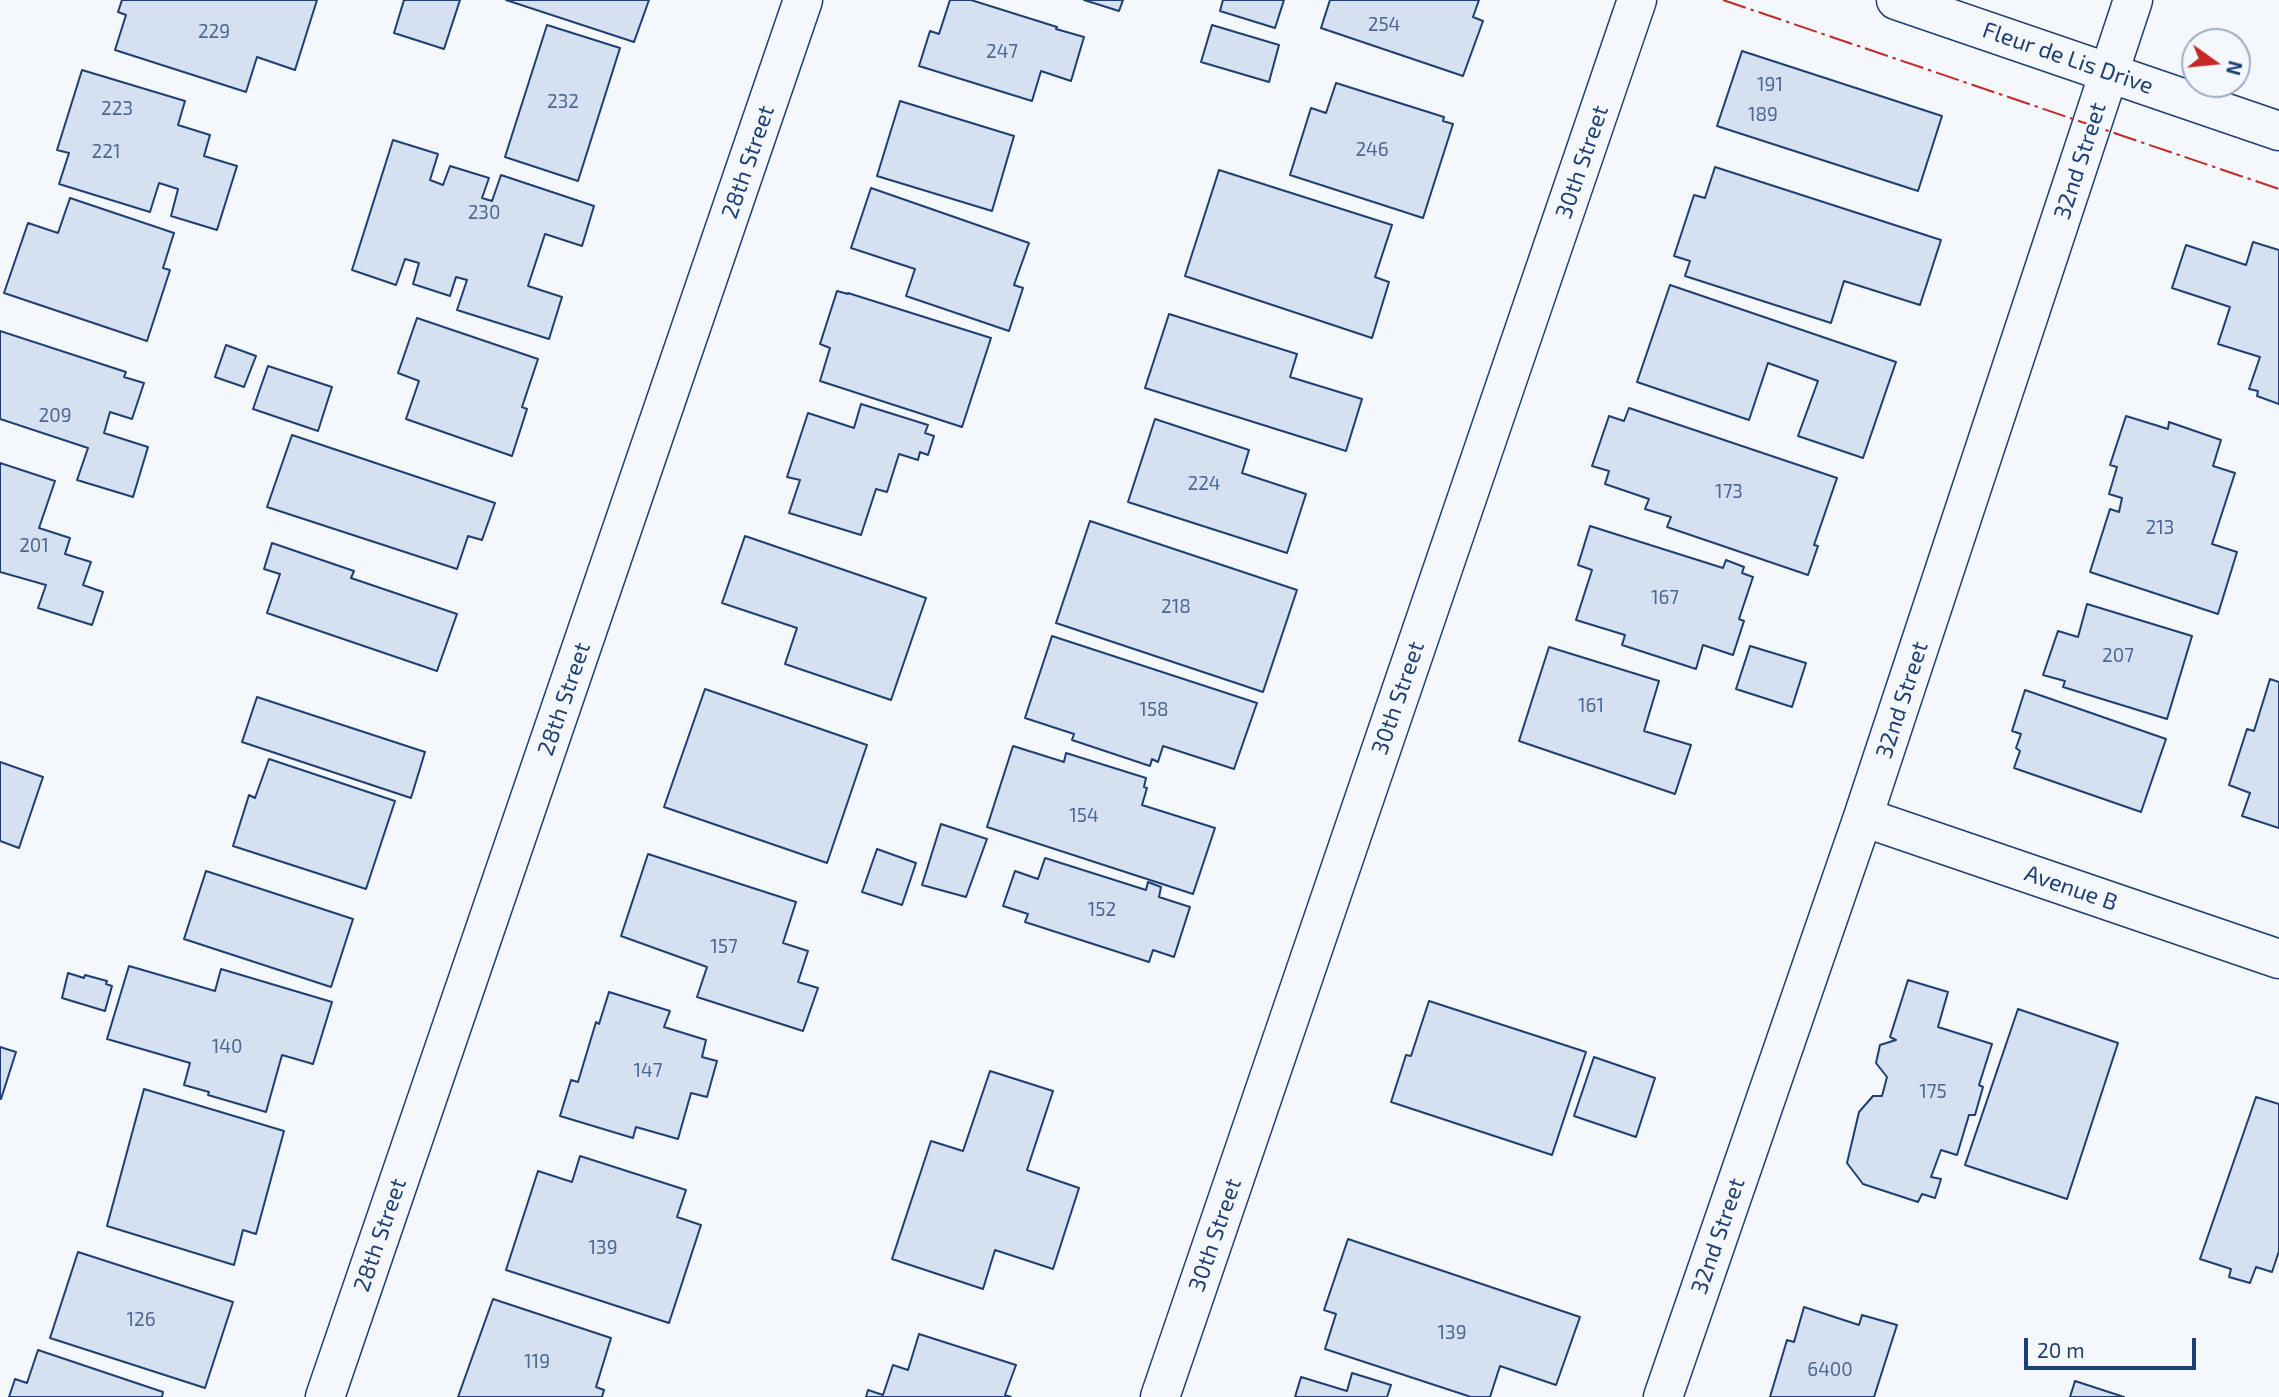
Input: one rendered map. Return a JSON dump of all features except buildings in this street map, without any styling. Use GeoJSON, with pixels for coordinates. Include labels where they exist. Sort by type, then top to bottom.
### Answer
{"type":"FeatureCollection","features":[{"type":"Feature","properties":{"kind":"street","name":"28th Street"},"geometry":{"type":"LineString","coordinates":[[325,1397],[803,0]]}},
{"type":"Feature","properties":{"kind":"street","name":"30th Street"},"geometry":{"type":"LineString","coordinates":[[1160,1397],[1637,0]]}},
{"type":"Feature","properties":{"kind":"street","name":"Fleur de Lis Drive"},"geometry":{"type":"LineString","coordinates":[[1896,0],[2279,131]]}},
{"type":"Feature","properties":{"kind":"street","name":"32nd Street"},"geometry":{"type":"LineString","coordinates":[[1663,1397],[1863,817],[2133,0]]}},
{"type":"Feature","properties":{"kind":"street","name":"Avenue B"},"geometry":{"type":"LineString","coordinates":[[1863,817],[2279,959]]}},
{"type":"Feature","properties":{"kind":"power"},"geometry":{"type":"LineString","coordinates":[[1723,0],[2279,189]]}}]}
